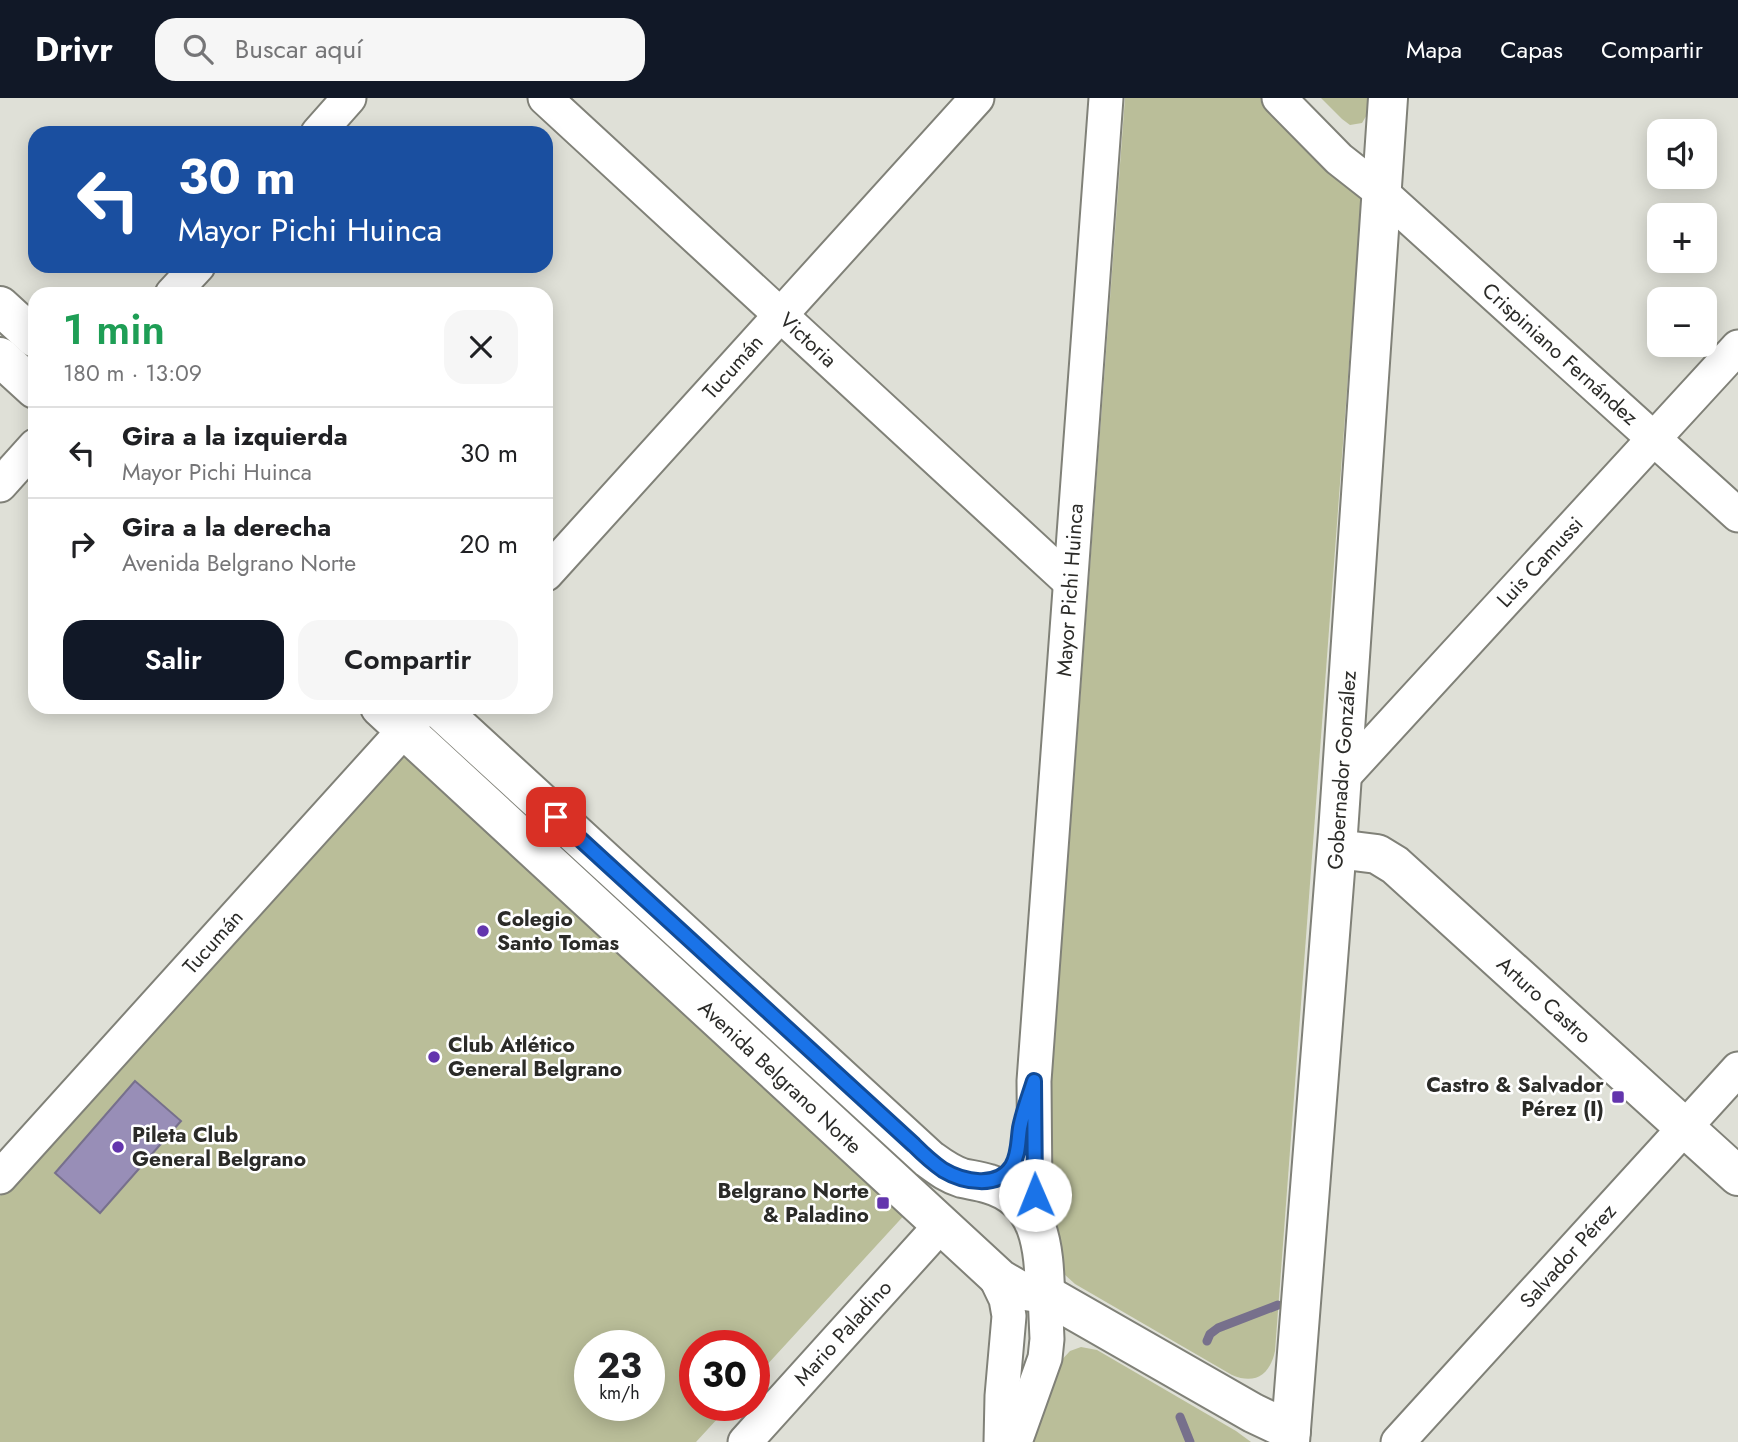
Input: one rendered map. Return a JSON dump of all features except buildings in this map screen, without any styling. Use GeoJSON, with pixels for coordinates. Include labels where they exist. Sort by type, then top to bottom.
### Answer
{"type":"FeatureCollection","features":[{"type":"Feature","properties":{"kind":"main road","name":"Gobernador González"},"geometry":{"type":"LineString","coordinates":[[1297,1438],[1388,98]]}},
{"type":"Feature","properties":{"kind":"main road"},"geometry":{"type":"LineString","coordinates":[[0,306],[28,332]]}},
{"type":"Feature","properties":{"kind":"main road"},"geometry":{"type":"LineString","coordinates":[[0,357],[28,383]]}},
{"type":"Feature","properties":{"kind":"main road","name":"Avenida Belgrano Norte"},"geometry":{"type":"LineString","coordinates":[[445,714],[921,1152],[946,1171],[1000,1188],[1021,1202],[1031,1215],[1039,1235]]}},
{"type":"Feature","properties":{"kind":"main road","name":"Avenida Belgrano Norte"},"geometry":{"type":"LineString","coordinates":[[403,715],[994,1274],[1019,1290],[1045,1294],[1297,1438]]}},
{"type":"Feature","properties":{"kind":"main road","name":"Arturo Castro"},"geometry":{"type":"LineString","coordinates":[[1337,849],[1377,854],[1395,865],[1738,1176]]}},
{"type":"Feature","properties":{"kind":"main road"},"geometry":{"type":"LineString","coordinates":[[941,1225],[936,1211],[939,1196],[950,1184],[973,1180]]}},
{"type":"Feature","properties":{"kind":"main road","name":"Mayor Pichi Huinca"},"geometry":{"type":"LineString","coordinates":[[1039,1235],[1045,1294]]}},
{"type":"Feature","properties":{"kind":"street"},"geometry":{"type":"LineString","coordinates":[[324,126],[349,98]]}},
{"type":"Feature","properties":{"kind":"street","name":"Victoria"},"geometry":{"type":"LineString","coordinates":[[545,98],[1070,582]]}},
{"type":"Feature","properties":{"kind":"street","name":"Tucumán"},"geometry":{"type":"LineString","coordinates":[[553,565],[976,98]]}},
{"type":"Feature","properties":{"kind":"street","name":"Mayor Pichi Huinca"},"geometry":{"type":"LineString","coordinates":[[1039,1235],[1035,1195],[1034,1081],[1105,98]]}},
{"type":"Feature","properties":{"kind":"street","name":"Crispiniano Fernández"},"geometry":{"type":"LineString","coordinates":[[1279,98],[1339,159],[1381,192],[1738,515]]}},
{"type":"Feature","properties":{"kind":"street","name":"Crispiniano Fernández"},"geometry":{"type":"LineString","coordinates":[[1308,98],[1356,146],[1381,192]]}},
{"type":"Feature","properties":{"kind":"street"},"geometry":{"type":"LineString","coordinates":[[178,287],[192,273]]}},
{"type":"Feature","properties":{"kind":"street","name":"Luis Camussi"},"geometry":{"type":"LineString","coordinates":[[1342,778],[1738,347]]}},
{"type":"Feature","properties":{"kind":"street"},"geometry":{"type":"LineString","coordinates":[[0,485],[28,454]]}},
{"type":"Feature","properties":{"kind":"street","name":"Tucumán"},"geometry":{"type":"LineString","coordinates":[[4,1163],[403,715]]}},
{"type":"Feature","properties":{"kind":"street","name":"Salvador Pérez"},"geometry":{"type":"LineString","coordinates":[[1398,1442],[1738,1069]]}},
{"type":"Feature","properties":{"kind":"street","name":"Mayor Pichi Huinca"},"geometry":{"type":"LineString","coordinates":[[973,1180],[998,1178],[1013,1165],[1034,1081]]}},
{"type":"Feature","properties":{"kind":"street","name":"Mario Paladino"},"geometry":{"type":"LineString","coordinates":[[745,1442],[941,1225]]}},
{"type":"Feature","properties":{"kind":"street"},"geometry":{"type":"LineString","coordinates":[[994,1274],[1009,1311],[1000,1413],[1001,1442]]}},
{"type":"Feature","properties":{"kind":"street","name":"Mayor Pichi Huinca"},"geometry":{"type":"LineString","coordinates":[[1015,1442],[1045,1358],[1045,1294]]}},
{"type":"Feature","properties":{"kind":"green space"},"geometry":{"type":"Polygon","coordinates":[[[1125,98],[1268,98],[1359,194],[1361,203],[1275,1351],[1265,1372],[1248,1379],[1232,1375],[1075,1284],[1064,1274],[1056,1261],[1046,1156],[1125,98]]]}},
{"type":"Feature","properties":{"kind":"green space"},"geometry":{"type":"Polygon","coordinates":[[[1321,98],[1370,98],[1368,113],[1362,123],[1350,125],[1321,98]]]}},
{"type":"Feature","properties":{"kind":"green space","name":"Club Atlético General Belgrano"},"geometry":{"type":"Polygon","coordinates":[[[406,750],[909,1210],[770,1362],[770,1330],[679,1330],[679,1421],[715,1421],[696,1442],[0,1442],[0,1196],[406,750]]]}},
{"type":"Feature","properties":{"kind":"green space"},"geometry":{"type":"Polygon","coordinates":[[[1081,1347],[1097,1350],[1251,1442],[1031,1442],[1058,1364],[1070,1351],[1081,1347]]]}},
{"type":"Feature","properties":{"kind":"shaded area","name":"Pileta Club General Belgrano"},"geometry":{"type":"Polygon","coordinates":[[[135,1081],[181,1121],[100,1213],[55,1173],[135,1081]]]}},
{"type":"Feature","properties":{"kind":"waterway"},"geometry":{"type":"LineString","coordinates":[[1207,1341],[1210,1334],[1218,1328],[1278,1305]]}},
{"type":"Feature","properties":{"kind":"waterway"},"geometry":{"type":"LineString","coordinates":[[1180,1417],[1190,1442]]}},
{"type":"Feature","properties":{"kind":"place","name":"Colegio Santo Tomas"},"geometry":{"type":"Point","coordinates":[483,931]}},
{"type":"Feature","properties":{"kind":"place","name":"Club Atlético General Belgrano"},"geometry":{"type":"Point","coordinates":[434,1057]}},
{"type":"Feature","properties":{"kind":"place","name":"Castro & Salvador Pérez (I)"},"geometry":{"type":"Point","coordinates":[1618,1097]}},
{"type":"Feature","properties":{"kind":"place","name":"Pileta Club General Belgrano"},"geometry":{"type":"Point","coordinates":[118,1147]}},
{"type":"Feature","properties":{"kind":"place","name":"Belgrano Norte & Paladino"},"geometry":{"type":"Point","coordinates":[883,1203]}},
{"type":"Feature","properties":{"kind":"route"},"geometry":{"type":"LineString","coordinates":[[556,817],[929,1159],[946,1171],[983,1182],[1007,1172],[1017,1156],[1022,1121],[1034,1081],[1035,1195]]}}]}
